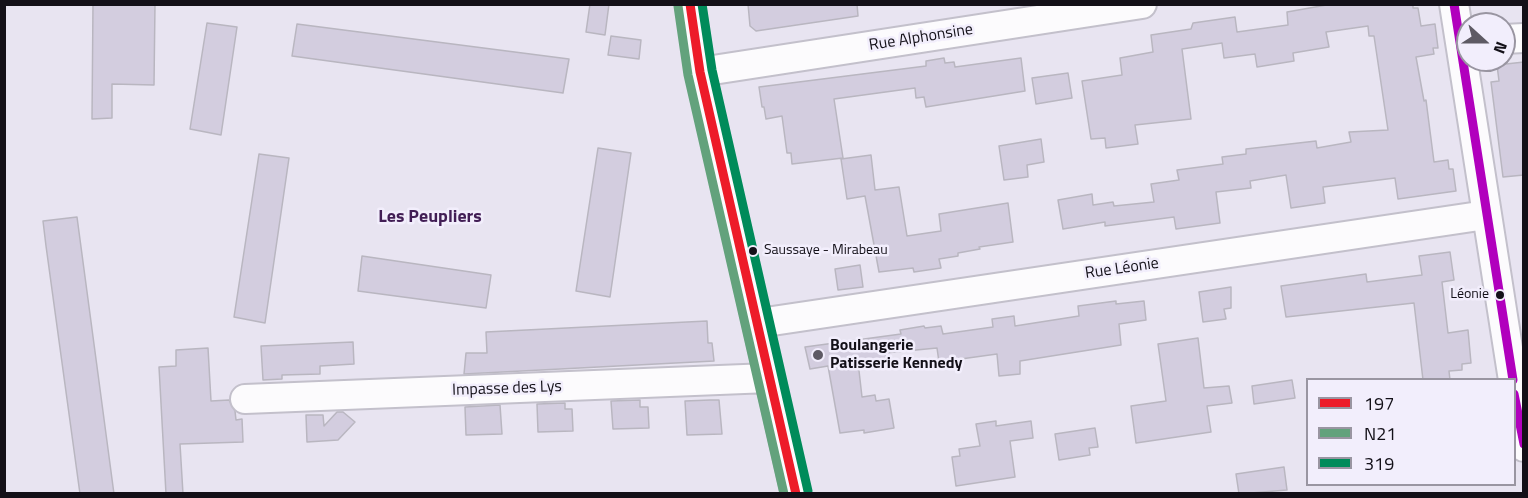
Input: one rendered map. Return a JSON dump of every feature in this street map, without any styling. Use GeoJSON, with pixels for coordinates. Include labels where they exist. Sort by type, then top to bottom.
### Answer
{"type":"FeatureCollection","features":[{"type":"Feature","properties":{"kind":"street"},"geometry":{"type":"LineString","coordinates":[[690,4],[700,72],[759,323],[769,378],[796,494]]}},
{"type":"Feature","properties":{"kind":"street","name":"Rue Alphonsine"},"geometry":{"type":"LineString","coordinates":[[700,72],[1142,4]]}},
{"type":"Feature","properties":{"kind":"street"},"geometry":{"type":"LineString","coordinates":[[1468,72],[1486,215],[1515,344],[1513,378]]}},
{"type":"Feature","properties":{"kind":"street","name":"Rue Léonie"},"geometry":{"type":"LineString","coordinates":[[759,323],[1486,215]]}},
{"type":"Feature","properties":{"kind":"street","name":"Impasse des Lys"},"geometry":{"type":"LineString","coordinates":[[245,399],[769,378]]}},
{"type":"Feature","properties":{"kind":"street"},"geometry":{"type":"LineString","coordinates":[[1516,397],[1524,447]]}},
{"type":"Feature","properties":{"kind":"building"},"geometry":{"type":"Polygon","coordinates":[[[93,4],[155,4],[154,85],[112,84],[112,118],[92,119],[93,4]]]}},
{"type":"Feature","properties":{"kind":"building"},"geometry":{"type":"Polygon","coordinates":[[[590,4],[609,4],[605,35],[586,32],[590,4]]]}},
{"type":"Feature","properties":{"kind":"building"},"geometry":{"type":"Polygon","coordinates":[[[748,4],[857,4],[858,16],[756,31],[750,26],[748,4]]]}},
{"type":"Feature","properties":{"kind":"building"},"geometry":{"type":"Polygon","coordinates":[[[1332,4],[1413,4],[1413,8],[1418,8],[1421,26],[1435,24],[1438,48],[1433,48],[1434,54],[1416,57],[1424,101],[1426,100],[1434,162],[1448,160],[1449,169],[1453,169],[1456,191],[1398,199],[1395,178],[1323,187],[1325,203],[1291,208],[1286,175],[1250,181],[1251,188],[1216,192],[1220,223],[1176,229],[1174,217],[1105,226],[1105,222],[1063,229],[1058,200],[1092,194],[1093,205],[1113,202],[1114,206],[1154,202],[1151,184],[1179,180],[1177,170],[1223,164],[1222,157],[1246,154],[1246,149],[1316,141],[1317,148],[1351,142],[1349,132],[1388,130],[1374,36],[1369,36],[1368,26],[1326,32],[1329,47],[1293,53],[1294,61],[1257,67],[1255,54],[1224,58],[1222,43],[1182,49],[1191,119],[1135,125],[1138,144],[1106,148],[1105,138],[1091,139],[1082,81],[1122,75],[1120,58],[1153,52],[1151,35],[1191,29],[1193,23],[1235,17],[1237,32],[1288,25],[1287,12],[1332,4]]]}},
{"type":"Feature","properties":{"kind":"building"},"geometry":{"type":"Polygon","coordinates":[[[207,23],[237,27],[221,135],[190,129],[207,23]]]}},
{"type":"Feature","properties":{"kind":"building"},"geometry":{"type":"Polygon","coordinates":[[[297,24],[569,59],[563,93],[292,56],[297,24]]]}},
{"type":"Feature","properties":{"kind":"building"},"geometry":{"type":"Polygon","coordinates":[[[611,36],[641,40],[639,59],[608,55],[611,36]]]}},
{"type":"Feature","properties":{"kind":"building"},"geometry":{"type":"Polygon","coordinates":[[[944,58],[945,63],[954,62],[955,67],[1021,58],[1025,91],[926,107],[924,97],[916,98],[915,88],[834,99],[843,158],[792,164],[791,153],[787,153],[782,116],[766,119],[764,107],[762,107],[759,87],[926,66],[926,61],[944,58]]]}},
{"type":"Feature","properties":{"kind":"building"},"geometry":{"type":"Polygon","coordinates":[[[1524,62],[1524,175],[1503,177],[1491,82],[1499,81],[1498,72],[1516,72],[1516,63],[1524,62]]]}},
{"type":"Feature","properties":{"kind":"building"},"geometry":{"type":"Polygon","coordinates":[[[1068,73],[1072,98],[1036,104],[1032,78],[1068,73]]]}},
{"type":"Feature","properties":{"kind":"building"},"geometry":{"type":"Polygon","coordinates":[[[1041,139],[1044,162],[1027,165],[1028,177],[1004,180],[999,146],[1041,139]]]}},
{"type":"Feature","properties":{"kind":"building"},"geometry":{"type":"Polygon","coordinates":[[[598,148],[631,153],[610,297],[576,291],[598,148]]]}},
{"type":"Feature","properties":{"kind":"building"},"geometry":{"type":"Polygon","coordinates":[[[259,154],[289,158],[265,323],[234,317],[259,154]]]}},
{"type":"Feature","properties":{"kind":"building"},"geometry":{"type":"Polygon","coordinates":[[[871,155],[875,190],[899,187],[907,236],[941,231],[939,214],[1008,203],[1013,242],[979,247],[980,249],[958,253],[958,256],[939,259],[941,268],[914,272],[913,268],[879,272],[865,196],[847,199],[841,159],[871,155]]]}},
{"type":"Feature","properties":{"kind":"building"},"geometry":{"type":"Polygon","coordinates":[[[77,217],[114,494],[80,494],[46,246],[43,221],[77,217]]]}},
{"type":"Feature","properties":{"kind":"building"},"geometry":{"type":"Polygon","coordinates":[[[1450,252],[1454,280],[1442,282],[1448,333],[1468,330],[1471,363],[1462,364],[1462,370],[1449,371],[1450,378],[1423,378],[1414,303],[1286,317],[1281,286],[1366,274],[1367,282],[1422,275],[1419,256],[1450,252]]]}},
{"type":"Feature","properties":{"kind":"building"},"geometry":{"type":"Polygon","coordinates":[[[362,256],[491,275],[486,308],[358,291],[362,256]]]}},
{"type":"Feature","properties":{"kind":"building"},"geometry":{"type":"Polygon","coordinates":[[[860,265],[863,287],[838,290],[835,269],[860,265]]]}},
{"type":"Feature","properties":{"kind":"building"},"geometry":{"type":"Polygon","coordinates":[[[1231,287],[1231,308],[1224,309],[1226,319],[1203,322],[1199,292],[1231,287]]]}},
{"type":"Feature","properties":{"kind":"building"},"geometry":{"type":"Polygon","coordinates":[[[1116,301],[1116,304],[1144,301],[1146,320],[1119,324],[1121,345],[1020,361],[1020,374],[999,376],[997,354],[939,362],[937,348],[885,353],[886,358],[858,362],[862,397],[875,395],[876,401],[889,399],[894,428],[864,433],[864,430],[840,433],[828,366],[810,369],[805,347],[901,334],[900,330],[924,326],[925,328],[941,326],[943,334],[993,327],[992,319],[1014,316],[1015,326],[1079,316],[1078,306],[1116,301]]]}},
{"type":"Feature","properties":{"kind":"building"},"geometry":{"type":"Polygon","coordinates":[[[707,321],[708,343],[712,343],[714,361],[464,374],[466,353],[487,353],[486,332],[707,321]]]}},
{"type":"Feature","properties":{"kind":"building"},"geometry":{"type":"Polygon","coordinates":[[[1198,338],[1204,388],[1229,386],[1232,403],[1207,406],[1211,432],[1136,443],[1131,406],[1166,401],[1158,344],[1198,338]]]}},
{"type":"Feature","properties":{"kind":"building"},"geometry":{"type":"Polygon","coordinates":[[[353,342],[354,364],[320,366],[320,374],[282,375],[282,379],[263,380],[261,346],[353,342]]]}},
{"type":"Feature","properties":{"kind":"building"},"geometry":{"type":"Polygon","coordinates":[[[208,348],[211,401],[229,400],[235,411],[236,420],[242,419],[243,442],[180,444],[183,494],[166,494],[159,367],[176,366],[176,350],[208,348]]]}},
{"type":"Feature","properties":{"kind":"building"},"geometry":{"type":"Polygon","coordinates":[[[1292,380],[1295,398],[1254,404],[1252,386],[1292,380]]]}},
{"type":"Feature","properties":{"kind":"building"},"geometry":{"type":"Polygon","coordinates":[[[640,400],[640,407],[648,407],[649,428],[613,429],[611,401],[640,400]]]}},
{"type":"Feature","properties":{"kind":"building"},"geometry":{"type":"Polygon","coordinates":[[[719,400],[722,434],[687,435],[685,401],[719,400]]]}},
{"type":"Feature","properties":{"kind":"building"},"geometry":{"type":"Polygon","coordinates":[[[565,403],[565,409],[572,409],[573,431],[538,432],[537,404],[565,403]]]}},
{"type":"Feature","properties":{"kind":"building"},"geometry":{"type":"Polygon","coordinates":[[[500,405],[502,434],[466,435],[465,407],[500,405]]]}},
{"type":"Feature","properties":{"kind":"building"},"geometry":{"type":"Polygon","coordinates":[[[337,412],[343,412],[355,422],[338,440],[307,442],[306,415],[323,415],[324,426],[337,412]]]}},
{"type":"Feature","properties":{"kind":"building"},"geometry":{"type":"Polygon","coordinates":[[[996,421],[996,426],[1031,421],[1033,438],[1010,441],[1015,477],[956,486],[952,457],[960,456],[959,449],[980,446],[976,424],[996,421]]]}},
{"type":"Feature","properties":{"kind":"building"},"geometry":{"type":"Polygon","coordinates":[[[1095,428],[1098,447],[1089,448],[1090,455],[1059,460],[1055,434],[1095,428]]]}},
{"type":"Feature","properties":{"kind":"building"},"geometry":{"type":"Polygon","coordinates":[[[1284,467],[1287,490],[1239,494],[1236,474],[1284,467]]]}},
{"type":"Feature","properties":{"kind":"transit line","name":"197"},"geometry":{"type":"LineString","coordinates":[[690,4],[700,72],[796,494]]}},
{"type":"Feature","properties":{"kind":"transit line","name":"319"},"geometry":{"type":"LineString","coordinates":[[702,4],[712,70],[808,491]]}},
{"type":"Feature","properties":{"kind":"transit line"},"geometry":{"type":"LineString","coordinates":[[1454,4],[1513,378]]}},
{"type":"Feature","properties":{"kind":"transit line","name":"N21"},"geometry":{"type":"LineString","coordinates":[[678,6],[688,75],[784,494]]}},
{"type":"Feature","properties":{"kind":"transit line"},"geometry":{"type":"LineString","coordinates":[[1516,404],[1524,444]]}},
{"type":"Feature","properties":{"kind":"place","name":"Saussaye - Mirabeau"},"geometry":{"type":"Point","coordinates":[753,251]}},
{"type":"Feature","properties":{"kind":"place","name":"Léonie"},"geometry":{"type":"Point","coordinates":[1500,295]}},
{"type":"Feature","properties":{"kind":"place","name":"Boulangerie Patisserie Kennedy"},"geometry":{"type":"Point","coordinates":[818,355]}},
{"type":"Feature","properties":{"kind":"district","name":"Les Peupliers"},"geometry":{"type":"Point","coordinates":[430,218]}}]}
